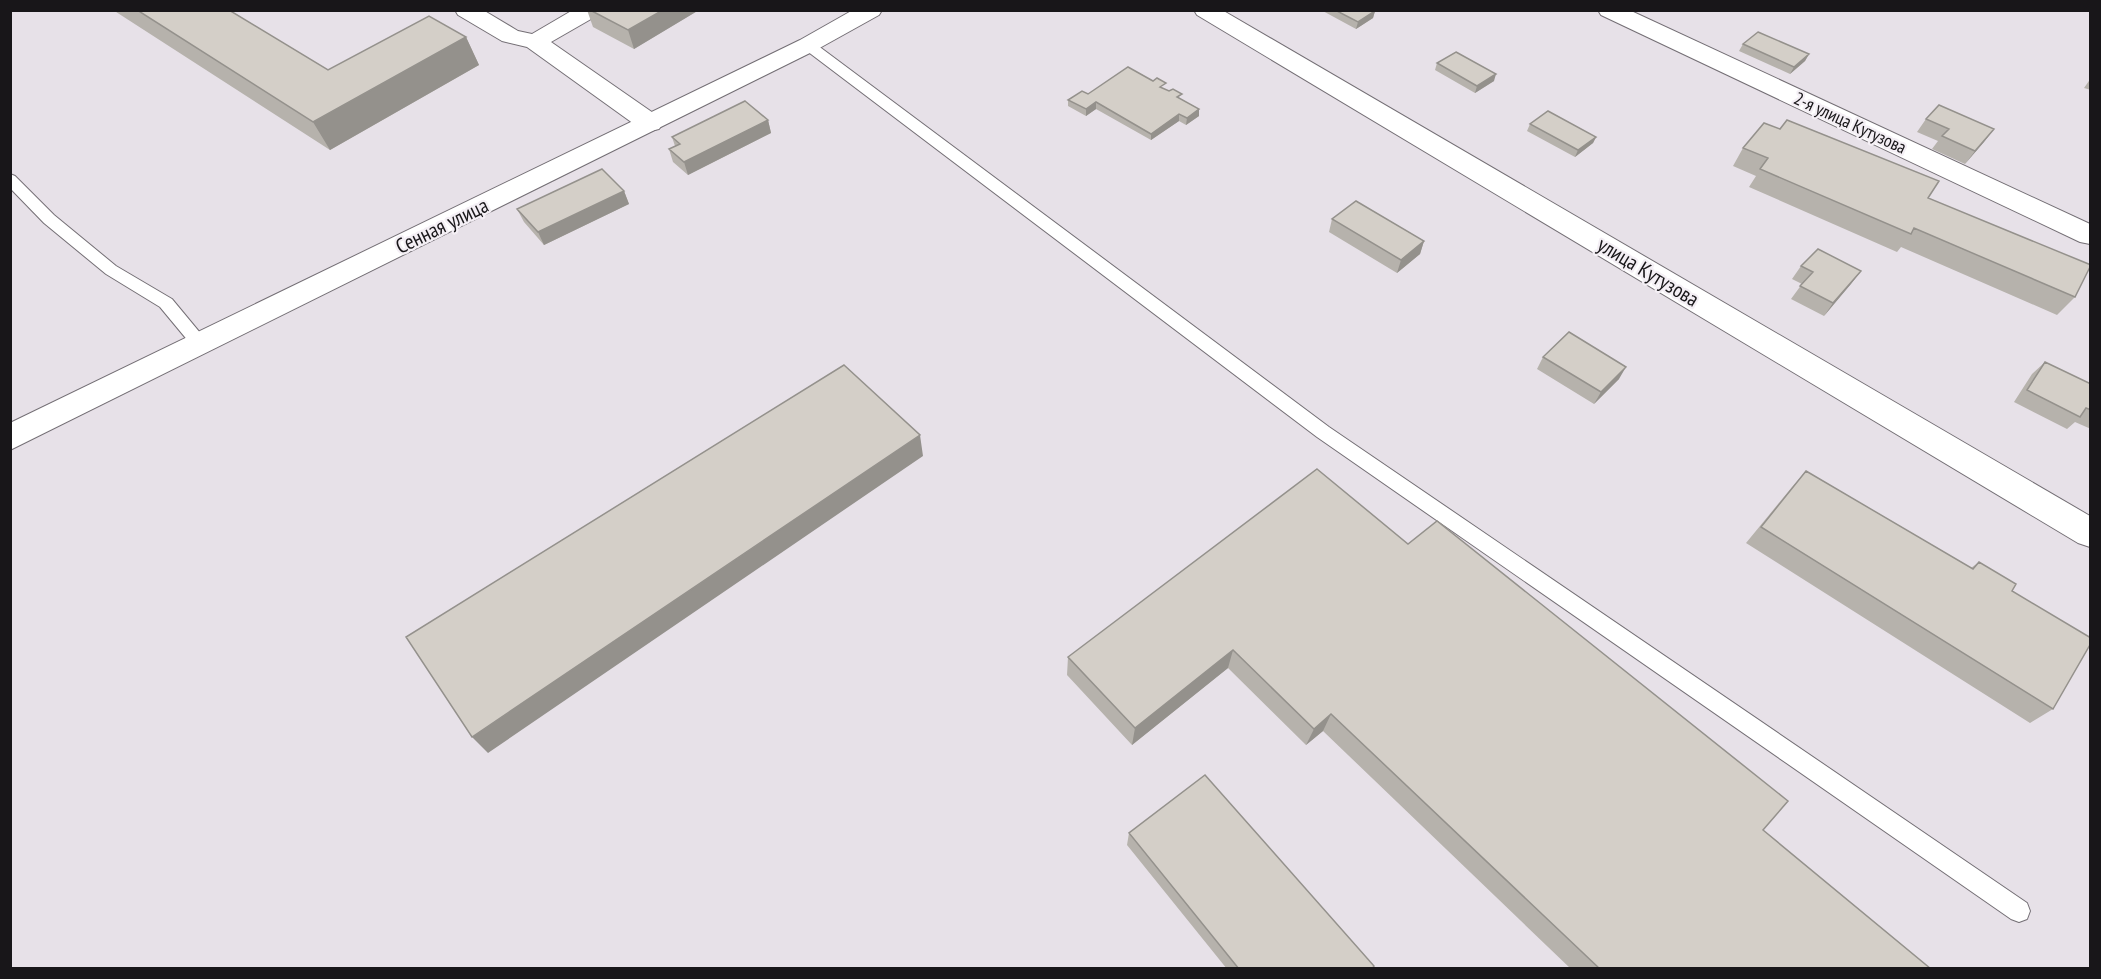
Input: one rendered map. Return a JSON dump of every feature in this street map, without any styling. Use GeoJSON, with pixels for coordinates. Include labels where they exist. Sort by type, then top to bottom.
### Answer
{"type":"FeatureCollection","features":[{"type":"Feature","properties":{"kind":"street"},"geometry":{"type":"LineString","coordinates":[[466,10],[510,36],[535,42],[650,123]]}},
{"type":"Feature","properties":{"kind":"street"},"geometry":{"type":"LineString","coordinates":[[535,42],[590,10]]}},
{"type":"Feature","properties":{"kind":"street","name":"Сенная улица"},"geometry":{"type":"LineString","coordinates":[[10,438],[808,45],[871,10]]}},
{"type":"Feature","properties":{"kind":"street","name":"улица Кутузова"},"geometry":{"type":"LineString","coordinates":[[1205,10],[2091,533]]}},
{"type":"Feature","properties":{"kind":"street","name":"2-я улица Кутузова"},"geometry":{"type":"LineString","coordinates":[[1609,10],[2091,235]]}},
{"type":"Feature","properties":{"kind":"lane"},"geometry":{"type":"LineString","coordinates":[[808,45],[1323,432],[2019,911]]}},
{"type":"Feature","properties":{"kind":"lane"},"geometry":{"type":"LineString","coordinates":[[10,179],[49,219],[111,270],[166,303],[200,344]]}},
{"type":"Feature","properties":{"kind":"building"},"geometry":{"type":"Polygon","coordinates":[[[137,10],[229,10],[328,70],[429,16],[466,37],[313,122],[137,10]]]}},
{"type":"Feature","properties":{"kind":"building"},"geometry":{"type":"Polygon","coordinates":[[[590,10],[663,10],[628,30],[590,10]]]}},
{"type":"Feature","properties":{"kind":"building"},"geometry":{"type":"Polygon","coordinates":[[[1335,10],[1373,10],[1375,11],[1358,22],[1335,10]]]}},
{"type":"Feature","properties":{"kind":"building"},"geometry":{"type":"Polygon","coordinates":[[[1758,32],[1809,54],[1794,67],[1743,44],[1758,32]]]}},
{"type":"Feature","properties":{"kind":"building"},"geometry":{"type":"Polygon","coordinates":[[[1456,52],[1496,74],[1477,86],[1437,63],[1456,52]]]}},
{"type":"Feature","properties":{"kind":"building"},"geometry":{"type":"Polygon","coordinates":[[[1128,67],[1153,81],[1157,78],[1166,83],[1160,87],[1169,91],[1173,89],[1182,94],[1177,97],[1199,109],[1187,118],[1179,114],[1151,134],[1096,102],[1086,109],[1068,100],[1082,91],[1088,94],[1128,67]]]}},
{"type":"Feature","properties":{"kind":"building"},"geometry":{"type":"Polygon","coordinates":[[[745,101],[768,120],[684,162],[669,149],[680,144],[672,137],[745,101]]]}},
{"type":"Feature","properties":{"kind":"building"},"geometry":{"type":"Polygon","coordinates":[[[1939,105],[1994,129],[1975,151],[1942,136],[1949,129],[1926,119],[1939,105]]]}},
{"type":"Feature","properties":{"kind":"building"},"geometry":{"type":"Polygon","coordinates":[[[1548,111],[1596,137],[1578,150],[1530,124],[1548,111]]]}},
{"type":"Feature","properties":{"kind":"building"},"geometry":{"type":"Polygon","coordinates":[[[1787,120],[1939,181],[1928,198],[2091,265],[2075,297],[1914,228],[1911,234],[1760,169],[1768,158],[1743,148],[1764,123],[1780,129],[1787,120]]]}},
{"type":"Feature","properties":{"kind":"building"},"geometry":{"type":"Polygon","coordinates":[[[602,169],[624,191],[538,232],[517,209],[602,169]]]}},
{"type":"Feature","properties":{"kind":"building"},"geometry":{"type":"Polygon","coordinates":[[[1356,201],[1424,241],[1401,260],[1332,219],[1356,201]]]}},
{"type":"Feature","properties":{"kind":"building"},"geometry":{"type":"Polygon","coordinates":[[[1818,249],[1861,271],[1833,303],[1800,286],[1813,272],[1801,266],[1818,249]]]}},
{"type":"Feature","properties":{"kind":"building"},"geometry":{"type":"Polygon","coordinates":[[[1569,332],[1626,367],[1601,392],[1543,357],[1569,332]]]}},
{"type":"Feature","properties":{"kind":"building"},"geometry":{"type":"Polygon","coordinates":[[[2045,362],[2091,384],[2091,410],[2086,408],[2080,417],[2027,390],[2045,362]]]}},
{"type":"Feature","properties":{"kind":"building"},"geometry":{"type":"Polygon","coordinates":[[[844,365],[920,435],[472,737],[406,637],[844,365]]]}},
{"type":"Feature","properties":{"kind":"building"},"geometry":{"type":"Polygon","coordinates":[[[1317,469],[1408,544],[1437,521],[1788,801],[1763,830],[1931,969],[1600,969],[1331,714],[1314,729],[1233,650],[1135,728],[1068,657],[1317,469]]]}},
{"type":"Feature","properties":{"kind":"building"},"geometry":{"type":"Polygon","coordinates":[[[1806,471],[1973,569],[1979,562],[2016,584],[2012,591],[2091,638],[2091,643],[2053,709],[1761,527],[1806,471]]]}},
{"type":"Feature","properties":{"kind":"building"},"geometry":{"type":"Polygon","coordinates":[[[1205,775],[1374,966],[1372,969],[1239,969],[1129,833],[1205,775]]]}}]}
